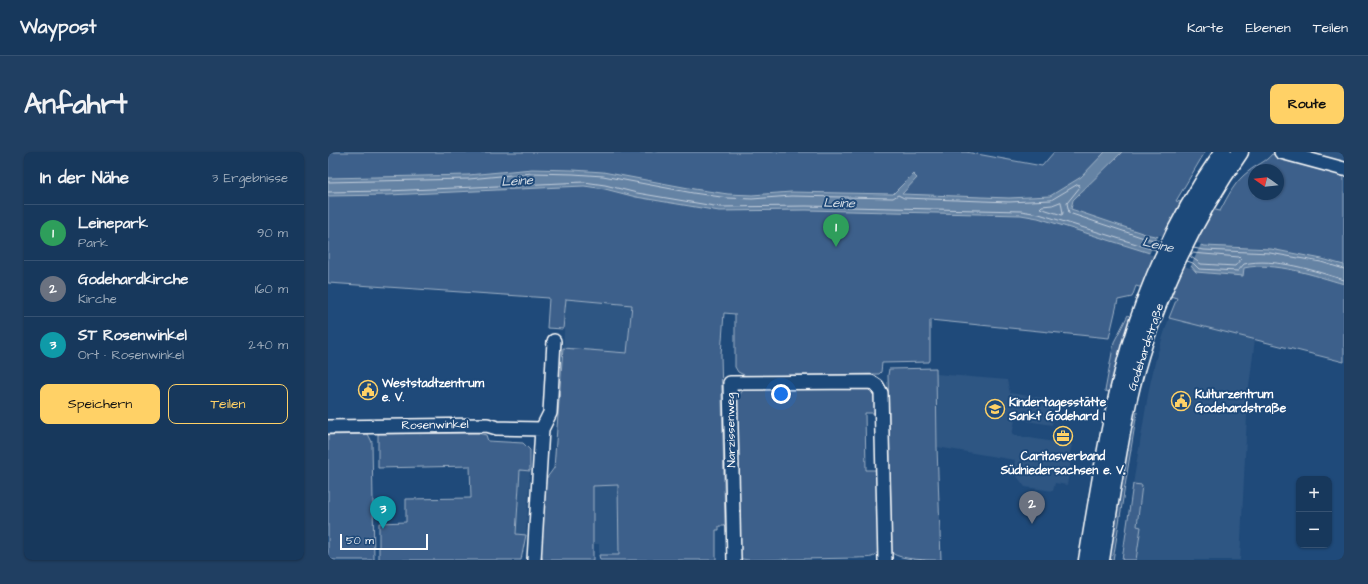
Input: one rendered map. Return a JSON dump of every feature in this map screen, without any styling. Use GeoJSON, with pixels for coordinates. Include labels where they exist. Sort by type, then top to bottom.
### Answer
{"type":"FeatureCollection","features":[{"type":"Feature","properties":{"kind":"street","name":"Godehardstraße"},"geometry":{"type":"LineString","coordinates":[[1087,560],[1117,397],[1130,345],[1180,254],[1199,202],[1223,152]]}},
{"type":"Feature","properties":{"kind":"street","name":"Godehardstraße"},"geometry":{"type":"LineString","coordinates":[[1199,202],[1240,152]]}},
{"type":"Feature","properties":{"kind":"street"},"geometry":{"type":"LineString","coordinates":[[1282,152],[1344,169]]}},
{"type":"Feature","properties":{"kind":"street","name":"Godehardstraße"},"geometry":{"type":"LineString","coordinates":[[1100,560],[1128,401],[1153,302]]}},
{"type":"Feature","properties":{"kind":"street"},"geometry":{"type":"LineString","coordinates":[[534,560],[542,429],[550,413],[554,342]]}},
{"type":"Feature","properties":{"kind":"street","name":"Narzissenweg"},"geometry":{"type":"LineString","coordinates":[[734,560],[730,383],[871,382],[877,386],[881,393],[885,560]]}},
{"type":"Feature","properties":{"kind":"street","name":"Rosenwinkel"},"geometry":{"type":"LineString","coordinates":[[328,427],[487,425],[497,428],[542,429]]}},
{"type":"Feature","properties":{"kind":"shaded area"},"geometry":{"type":"Polygon","coordinates":[[[328,152],[966,152],[1042,166],[1054,152],[1205,152],[1176,201],[1220,211],[1232,189],[1248,172],[1248,200],[1284,200],[1284,164],[1260,164],[1272,154],[1344,174],[1344,362],[1169,318],[1177,298],[1136,286],[1132,297],[1118,300],[1109,338],[930,320],[929,362],[882,363],[881,372],[879,374],[746,376],[738,372],[735,367],[735,314],[724,313],[721,354],[725,526],[719,526],[719,530],[716,530],[716,560],[600,560],[599,555],[619,555],[618,485],[593,486],[593,560],[543,560],[541,554],[546,479],[554,468],[563,348],[627,353],[632,305],[566,299],[563,329],[547,328],[549,298],[328,283],[328,152]]]}},
{"type":"Feature","properties":{"kind":"shaded area"},"geometry":{"type":"Polygon","coordinates":[[[1319,152],[1344,152],[1344,164],[1327,160],[1319,152]]]}},
{"type":"Feature","properties":{"kind":"shaded area"},"geometry":{"type":"Polygon","coordinates":[[[566,299],[632,304],[628,353],[563,348],[566,299]]]}},
{"type":"Feature","properties":{"kind":"shaded area"},"geometry":{"type":"Polygon","coordinates":[[[1128,315],[1130,317],[1109,392],[1105,391],[1114,342],[1128,315]]]}},
{"type":"Feature","properties":{"kind":"shaded area"},"geometry":{"type":"Polygon","coordinates":[[[1169,318],[1255,339],[1248,395],[1240,560],[1136,560],[1141,527],[1137,527],[1142,486],[1133,484],[1149,389],[1156,358],[1169,318]]]}},
{"type":"Feature","properties":{"kind":"shaded area"},"geometry":{"type":"Polygon","coordinates":[[[936,368],[941,560],[922,560],[902,557],[892,553],[888,375],[889,369],[936,368]]]}},
{"type":"Feature","properties":{"kind":"shaded area","name":"Kindertagesstätte Sankt Godehard I"},"geometry":{"type":"Polygon","coordinates":[[[936,374],[1007,380],[1010,393],[1056,400],[1052,425],[1027,421],[1027,419],[1020,417],[1020,420],[1015,420],[1012,435],[1072,445],[1067,485],[1055,483],[1053,491],[1025,487],[1013,471],[1015,460],[937,447],[936,374]]]}},
{"type":"Feature","properties":{"kind":"shaded area"},"geometry":{"type":"Polygon","coordinates":[[[864,388],[870,390],[875,396],[875,413],[865,413],[866,470],[876,470],[878,551],[876,554],[867,558],[742,559],[740,556],[737,398],[744,389],[864,388]]]}},
{"type":"Feature","properties":{"kind":"shaded area"},"geometry":{"type":"Polygon","coordinates":[[[1134,410],[1137,412],[1113,560],[1107,560],[1134,410]]]}},
{"type":"Feature","properties":{"kind":"shaded area"},"geometry":{"type":"Polygon","coordinates":[[[478,433],[486,435],[488,441],[523,443],[530,450],[530,471],[520,470],[516,534],[526,535],[521,560],[379,560],[379,523],[406,522],[406,499],[471,498],[470,466],[378,468],[378,434],[478,433]]]}},
{"type":"Feature","properties":{"kind":"shaded area"},"geometry":{"type":"Polygon","coordinates":[[[368,434],[372,442],[374,560],[328,560],[328,435],[368,434]]]}},
{"type":"Feature","properties":{"kind":"shaded area"},"geometry":{"type":"Polygon","coordinates":[[[520,470],[530,471],[526,535],[516,535],[520,470]]]}},
{"type":"Feature","properties":{"kind":"shaded area"},"geometry":{"type":"Polygon","coordinates":[[[1133,484],[1142,485],[1137,526],[1141,527],[1136,560],[1122,560],[1133,484]]]}},
{"type":"Feature","properties":{"kind":"shaded area"},"geometry":{"type":"Polygon","coordinates":[[[593,485],[618,485],[619,555],[599,555],[599,544],[593,544],[593,485]]]}},
{"type":"Feature","properties":{"kind":"water","name":"Leine"},"geometry":{"type":"Polygon","coordinates":[[[1105,152],[1122,152],[1073,200],[1071,209],[1145,234],[1205,246],[1271,249],[1344,265],[1344,284],[1295,270],[1268,266],[1244,268],[1243,276],[1196,272],[1191,266],[1038,218],[1021,215],[806,210],[719,211],[636,197],[605,189],[584,186],[388,195],[328,196],[328,178],[468,175],[532,169],[603,172],[694,189],[728,194],[752,195],[791,192],[893,194],[913,174],[917,178],[902,194],[1009,198],[1050,196],[1081,177],[1105,152]]]}},
{"type":"Feature","properties":{"kind":"pier"},"geometry":{"type":"Polygon","coordinates":[[[1159,235],[1201,244],[1190,268],[1149,254],[1159,235]]]}},
{"type":"Feature","properties":{"kind":"place","name":"Leinepark"},"geometry":{"type":"Point","coordinates":[836,247]}},
{"type":"Feature","properties":{"kind":"place","name":"Weststadtzentrum e. V."},"geometry":{"type":"Point","coordinates":[368,390]}},
{"type":"Feature","properties":{"kind":"place","name":"Kulturzentrum Godehardstraße"},"geometry":{"type":"Point","coordinates":[1181,401]}},
{"type":"Feature","properties":{"kind":"place","name":"Kindertagesstätte Sankt Godehard I"},"geometry":{"type":"Point","coordinates":[995,409]}},
{"type":"Feature","properties":{"kind":"place","name":"Caritasverband Südniedersachsen e. V."},"geometry":{"type":"Point","coordinates":[1063,436]}},
{"type":"Feature","properties":{"kind":"place","name":"Godehardkirche"},"geometry":{"type":"Point","coordinates":[1032,524]}},
{"type":"Feature","properties":{"kind":"place","name":"ST Rosenwinkel"},"geometry":{"type":"Point","coordinates":[383,529]}}]}
